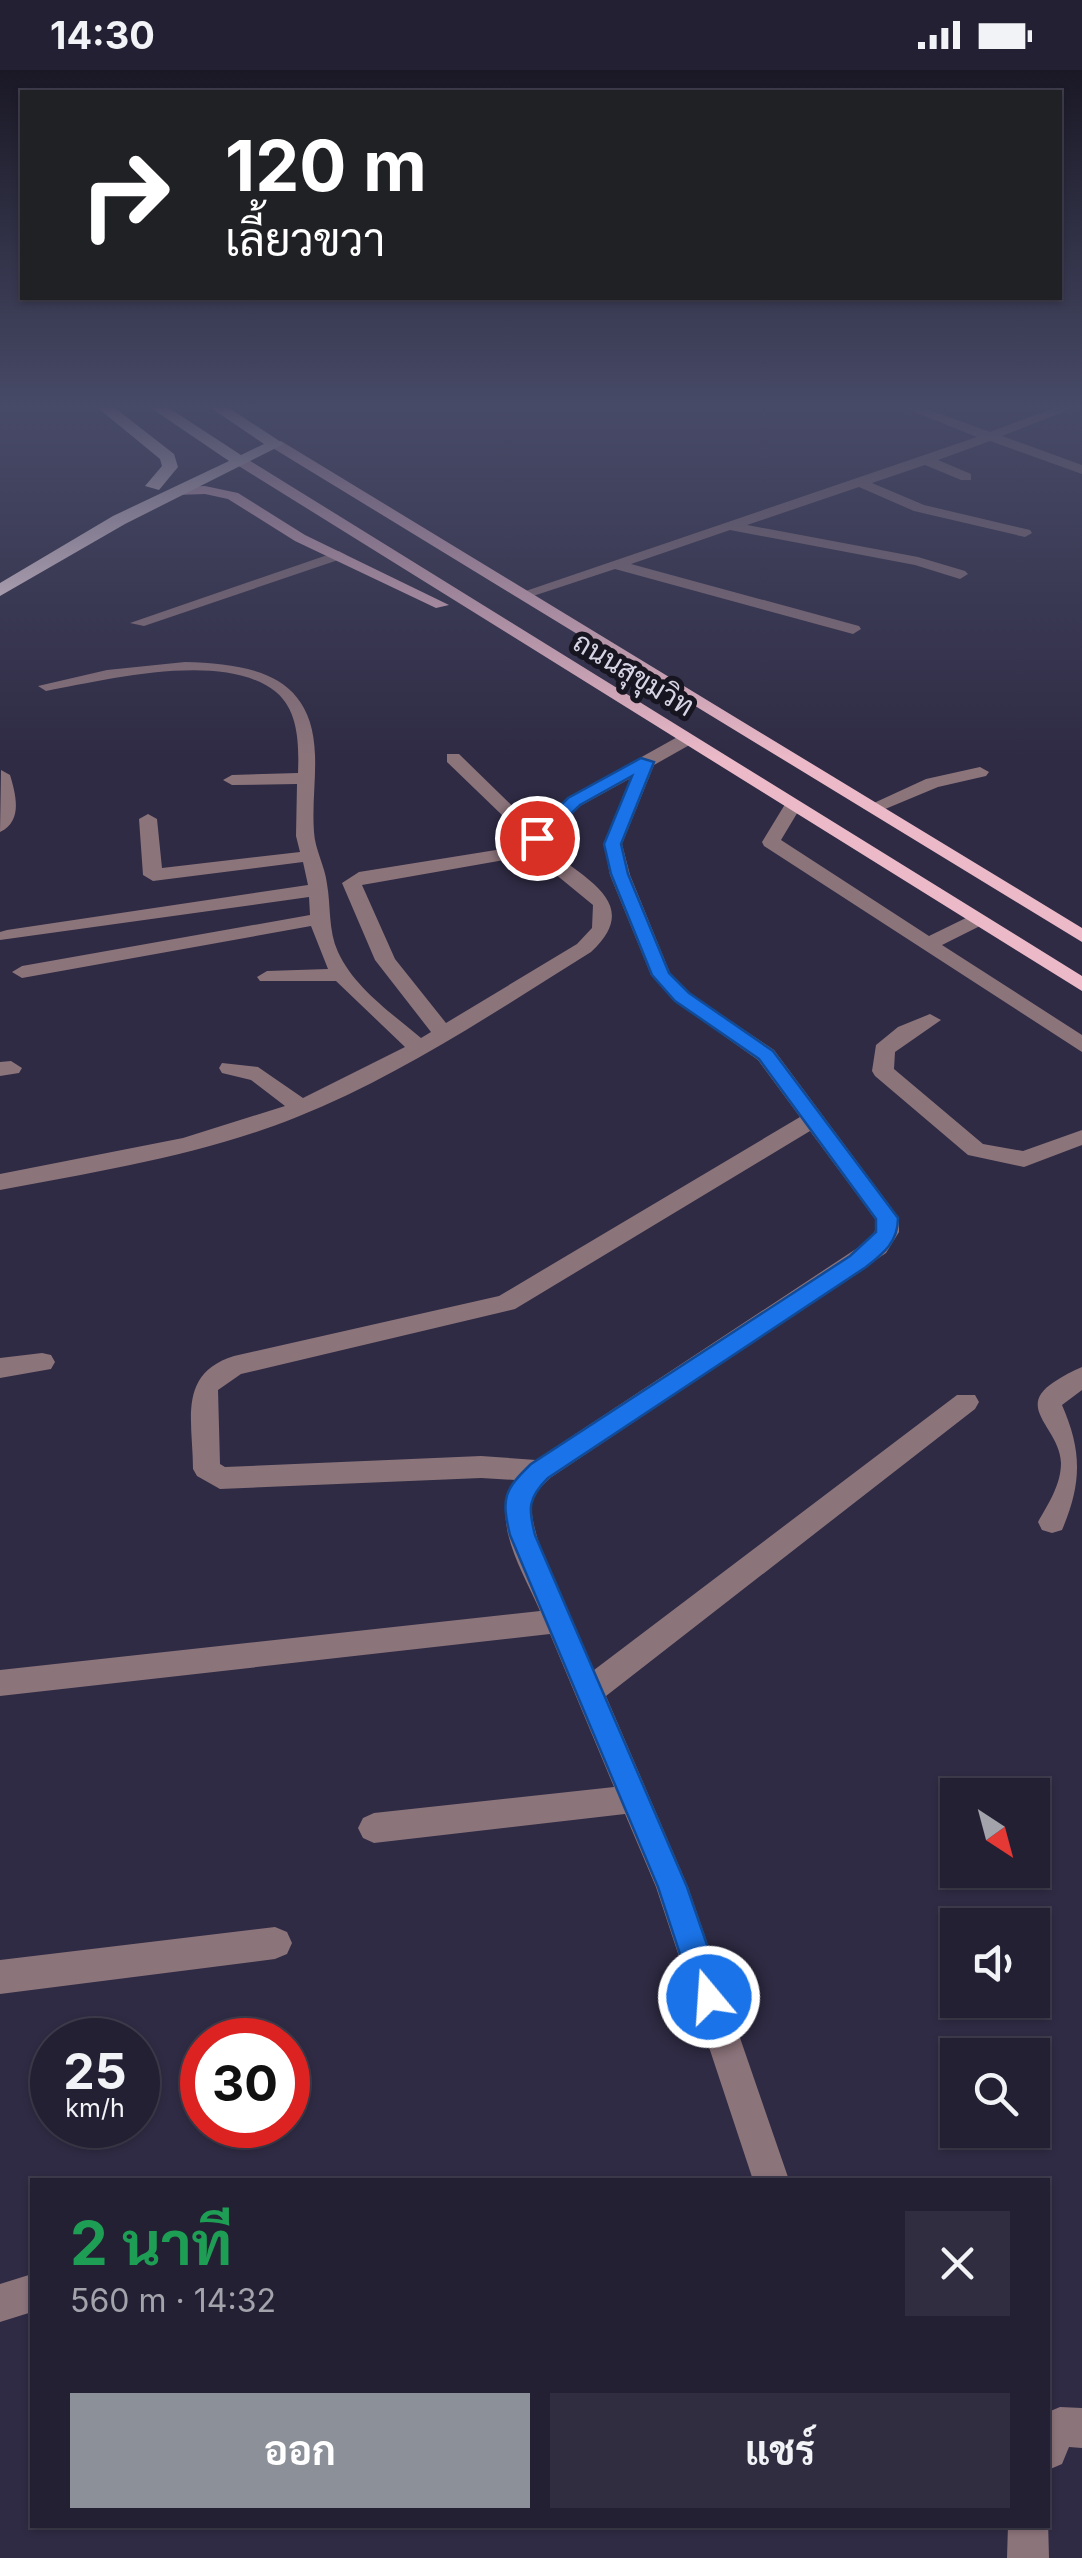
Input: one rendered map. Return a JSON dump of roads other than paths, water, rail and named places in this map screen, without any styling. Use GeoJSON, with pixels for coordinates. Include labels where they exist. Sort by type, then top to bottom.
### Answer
{"type":"FeatureCollection","features":[{"type":"Feature","properties":{"kind":"highway"},"geometry":{"type":"LineString","coordinates":[[45,542],[79,524]]}},
{"type":"Feature","properties":{"kind":"highway"},"geometry":{"type":"LineString","coordinates":[[0,591],[111,524]]}},
{"type":"Feature","properties":{"kind":"main road"},"geometry":{"type":"LineString","coordinates":[[277,524],[528,642]]}},
{"type":"Feature","properties":{"kind":"main road","name":"ถนนสุขุมวิท"},"geometry":{"type":"LineString","coordinates":[[340,524],[1082,985]]}},
{"type":"Feature","properties":{"kind":"main road","name":"ถนนสุขุมวิท"},"geometry":{"type":"LineString","coordinates":[[407,524],[1082,936]]}},
{"type":"Feature","properties":{"kind":"main road"},"geometry":{"type":"LineString","coordinates":[[977,920],[1020,898]]}},
{"type":"Feature","properties":{"kind":"street"},"geometry":{"type":"LineString","coordinates":[[987,524],[1025,533]]}},
{"type":"Feature","properties":{"kind":"street"},"geometry":{"type":"LineString","coordinates":[[522,594],[725,525],[918,562],[960,574]]}},
{"type":"Feature","properties":{"kind":"street"},"geometry":{"type":"LineString","coordinates":[[138,622],[339,556]]}},
{"type":"Feature","properties":{"kind":"street"},"geometry":{"type":"LineString","coordinates":[[615,564],[853,629]]}},
{"type":"Feature","properties":{"kind":"street"},"geometry":{"type":"LineString","coordinates":[[46,686],[181,664],[247,672],[285,690],[301,714],[305,839],[329,954],[360,995],[419,1046]]}},
{"type":"Feature","properties":{"kind":"street"},"geometry":{"type":"LineString","coordinates":[[442,1034],[385,960],[352,883],[359,878],[536,844],[574,802],[687,739]]}},
{"type":"Feature","properties":{"kind":"street"},"geometry":{"type":"LineString","coordinates":[[0,1182],[184,1146],[300,1107],[442,1034],[584,948],[604,930],[607,915],[602,904],[512,822],[493,795],[453,758]]}},
{"type":"Feature","properties":{"kind":"street"},"geometry":{"type":"LineString","coordinates":[[646,762],[613,844],[620,874],[661,975],[682,997],[766,1055],[887,1218],[887,1232],[877,1247],[540,1471],[520,1490],[516,1509],[522,1535],[672,1887],[769,2178]]}},
{"type":"Feature","properties":{"kind":"street"},"geometry":{"type":"LineString","coordinates":[[872,808],[932,783],[980,772]]}},
{"type":"Feature","properties":{"kind":"street"},"geometry":{"type":"LineString","coordinates":[[0,826],[9,802],[1,775]]}},
{"type":"Feature","properties":{"kind":"street"},"geometry":{"type":"LineString","coordinates":[[232,780],[306,778]]}},
{"type":"Feature","properties":{"kind":"street"},"geometry":{"type":"LineString","coordinates":[[793,805],[771,842],[1081,1043]]}},
{"type":"Feature","properties":{"kind":"street"},"geometry":{"type":"LineString","coordinates":[[148,819],[153,875],[310,856]]}},
{"type":"Feature","properties":{"kind":"street"},"geometry":{"type":"LineString","coordinates":[[7,936],[317,890]]}},
{"type":"Feature","properties":{"kind":"street"},"geometry":{"type":"LineString","coordinates":[[22,972],[320,918]]}},
{"type":"Feature","properties":{"kind":"street"},"geometry":{"type":"LineString","coordinates":[[928,944],[977,920]]}},
{"type":"Feature","properties":{"kind":"street"},"geometry":{"type":"LineString","coordinates":[[266,977],[345,976]]}},
{"type":"Feature","properties":{"kind":"street"},"geometry":{"type":"LineString","coordinates":[[930,1020],[905,1032],[884,1050],[884,1071],[976,1150],[1024,1160],[1082,1137]]}},
{"type":"Feature","properties":{"kind":"street"},"geometry":{"type":"LineString","coordinates":[[230,1068],[246,1068],[259,1074],[300,1107]]}},
{"type":"Feature","properties":{"kind":"street"},"geometry":{"type":"LineString","coordinates":[[540,1471],[481,1466],[220,1478],[207,1469],[205,1388],[213,1378],[234,1366],[506,1303],[812,1120]]}},
{"type":"Feature","properties":{"kind":"street"},"geometry":{"type":"LineString","coordinates":[[0,1368],[42,1362]]}},
{"type":"Feature","properties":{"kind":"street"},"geometry":{"type":"LineString","coordinates":[[1052,1522],[1075,1495],[1082,1472],[1078,1444],[1049,1406],[1050,1398],[1082,1377]]}},
{"type":"Feature","properties":{"kind":"street"},"geometry":{"type":"LineString","coordinates":[[589,1691],[966,1402]]}},
{"type":"Feature","properties":{"kind":"street"},"geometry":{"type":"LineString","coordinates":[[0,1683],[559,1621]]}},
{"type":"Feature","properties":{"kind":"street"},"geometry":{"type":"LineString","coordinates":[[374,1828],[635,1799]]}},
{"type":"Feature","properties":{"kind":"street"},"geometry":{"type":"LineString","coordinates":[[0,1977],[275,1943]]}},
{"type":"Feature","properties":{"kind":"street"},"geometry":{"type":"LineString","coordinates":[[0,2303],[30,2295]]}},
{"type":"Feature","properties":{"kind":"street"},"geometry":{"type":"LineString","coordinates":[[1050,2442],[1060,2426],[1082,2428]]}},
{"type":"Feature","properties":{"kind":"street"},"geometry":{"type":"LineString","coordinates":[[1028,2558],[1029,2528]]}}]}
